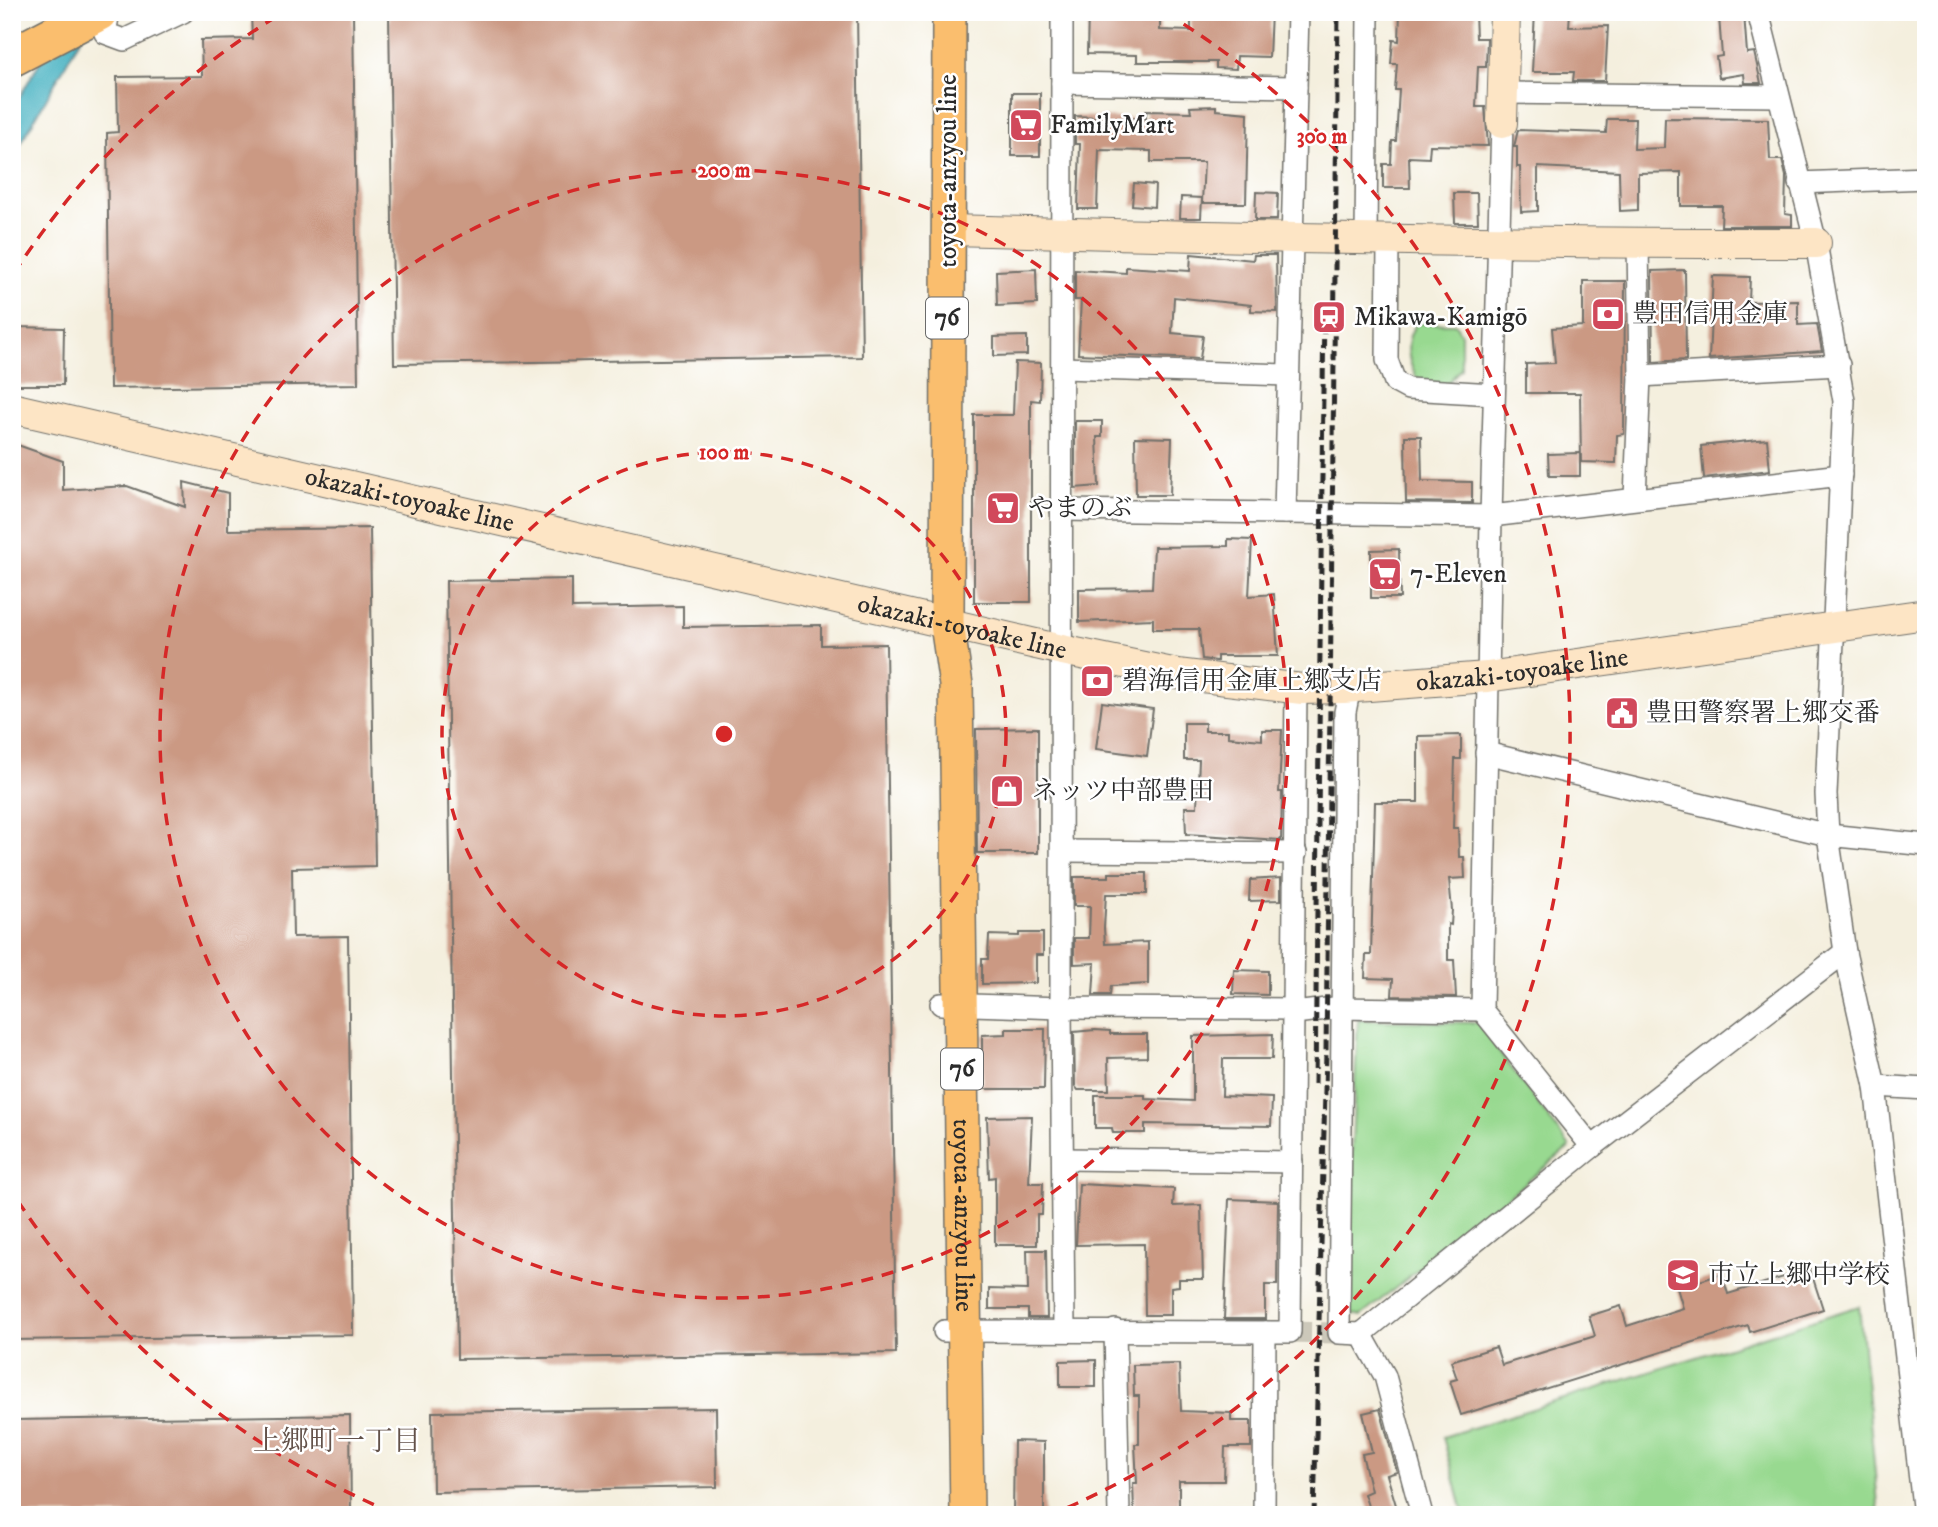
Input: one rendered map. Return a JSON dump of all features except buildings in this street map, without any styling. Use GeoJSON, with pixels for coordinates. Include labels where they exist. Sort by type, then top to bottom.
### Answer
{"type":"FeatureCollection","features":[{"type":"Feature","properties":{"kind":"highway"},"geometry":{"type":"LineString","coordinates":[[12,57],[105,14]]}},
{"type":"Feature","properties":{"kind":"main road","name":"toyota-anzyou line"},"geometry":{"type":"LineString","coordinates":[[946,1515],[954,1330],[951,1004],[939,679],[947,624],[949,12]]}},
{"type":"Feature","properties":{"kind":"main road"},"geometry":{"type":"LineString","coordinates":[[1502,123],[1505,12]]}},
{"type":"Feature","properties":{"kind":"main road"},"geometry":{"type":"LineString","coordinates":[[947,230],[1377,241],[1816,243]]}},
{"type":"Feature","properties":{"kind":"main road","name":"okazaki-toyoake line"},"geometry":{"type":"LineString","coordinates":[[12,408],[1062,650],[1177,674],[1296,688],[1350,687],[1487,677],[1926,614]]}},
{"type":"Feature","properties":{"kind":"main road","name":"toyota-anzyou line"},"geometry":{"type":"LineString","coordinates":[[954,1330],[967,1515]]}},
{"type":"Feature","properties":{"kind":"street"},"geometry":{"type":"LineString","coordinates":[[105,14],[105,33],[124,40],[183,12]]}},
{"type":"Feature","properties":{"kind":"street"},"geometry":{"type":"LineString","coordinates":[[1062,12],[1061,1008],[1064,1330]]}},
{"type":"Feature","properties":{"kind":"street"},"geometry":{"type":"LineString","coordinates":[[1285,513],[1298,12]]}},
{"type":"Feature","properties":{"kind":"street"},"geometry":{"type":"LineString","coordinates":[[1368,12],[1377,241],[1387,360],[1395,382],[1408,389],[1494,394]]}},
{"type":"Feature","properties":{"kind":"street"},"geometry":{"type":"LineString","coordinates":[[1758,12],[1816,243],[1844,401],[1826,794],[1828,835],[1845,951],[1875,1086],[1923,1466],[1924,1515]]}},
{"type":"Feature","properties":{"kind":"street"},"geometry":{"type":"LineString","coordinates":[[1062,83],[1296,87]]}},
{"type":"Feature","properties":{"kind":"street"},"geometry":{"type":"LineString","coordinates":[[1503,93],[1777,96]]}},
{"type":"Feature","properties":{"kind":"street"},"geometry":{"type":"LineString","coordinates":[[1502,123],[1487,677],[1482,1010],[1592,1147]]}},
{"type":"Feature","properties":{"kind":"street"},"geometry":{"type":"LineString","coordinates":[[1799,183],[1926,178]]}},
{"type":"Feature","properties":{"kind":"street"},"geometry":{"type":"LineString","coordinates":[[1635,498],[1640,376],[1638,243]]}},
{"type":"Feature","properties":{"kind":"street"},"geometry":{"type":"LineString","coordinates":[[1640,376],[1839,365]]}},
{"type":"Feature","properties":{"kind":"street"},"geometry":{"type":"LineString","coordinates":[[1062,369],[1288,375]]}},
{"type":"Feature","properties":{"kind":"street"},"geometry":{"type":"LineString","coordinates":[[1061,510],[1491,516],[1841,475]]}},
{"type":"Feature","properties":{"kind":"street"},"geometry":{"type":"LineString","coordinates":[[1350,687],[1345,712],[1339,1333],[1361,1334],[1592,1147],[1845,951]]}},
{"type":"Feature","properties":{"kind":"street"},"geometry":{"type":"LineString","coordinates":[[954,1330],[1290,1332],[1296,688]]}},
{"type":"Feature","properties":{"kind":"street"},"geometry":{"type":"LineString","coordinates":[[1486,753],[1828,835],[1926,845]]}},
{"type":"Feature","properties":{"kind":"street"},"geometry":{"type":"LineString","coordinates":[[1062,851],[1296,853]]}},
{"type":"Feature","properties":{"kind":"street"},"geometry":{"type":"LineString","coordinates":[[951,1004],[1061,1008],[1294,1009],[1303,1012],[1343,1008],[1482,1010]]}},
{"type":"Feature","properties":{"kind":"street"},"geometry":{"type":"LineString","coordinates":[[1875,1086],[1926,1090]]}},
{"type":"Feature","properties":{"kind":"street"},"geometry":{"type":"LineString","coordinates":[[1064,1159],[1292,1162]]}},
{"type":"Feature","properties":{"kind":"street"},"geometry":{"type":"LineString","coordinates":[[1115,1330],[1119,1515]]}},
{"type":"Feature","properties":{"kind":"street"},"geometry":{"type":"LineString","coordinates":[[1264,1515],[1265,1332]]}},
{"type":"Feature","properties":{"kind":"street"},"geometry":{"type":"LineString","coordinates":[[1361,1334],[1385,1376],[1422,1515]]}},
{"type":"Feature","properties":{"kind":"green space"},"geometry":{"type":"Polygon","coordinates":[[[1417,323],[1455,324],[1461,334],[1461,368],[1447,384],[1420,383],[1416,376],[1408,345],[1409,337],[1417,323]]]}},
{"type":"Feature","properties":{"kind":"green space"},"geometry":{"type":"Polygon","coordinates":[[[1358,1020],[1478,1023],[1570,1147],[1361,1316],[1344,1312],[1358,1020]]]}},
{"type":"Feature","properties":{"kind":"green space"},"geometry":{"type":"Polygon","coordinates":[[[1859,1306],[1879,1515],[1464,1515],[1443,1437],[1859,1306]]]}},
{"type":"Feature","properties":{"kind":"water"},"geometry":{"type":"Polygon","coordinates":[[[84,32],[12,159],[12,110],[46,51],[84,32]]]}},
{"type":"Feature","properties":{"kind":"tunnel"},"geometry":{"type":"LineString","coordinates":[[1290,1332],[1339,1333]]}},
{"type":"Feature","properties":{"kind":"railway"},"geometry":{"type":"LineString","coordinates":[[1314,1515],[1326,1052],[1338,12]]}},
{"type":"Feature","properties":{"kind":"railway"},"geometry":{"type":"LineString","coordinates":[[1315,1084],[1324,304]]}},
{"type":"Feature","properties":{"kind":"place","name":"FamilyMart"},"geometry":{"type":"Point","coordinates":[1026,125]}},
{"type":"Feature","properties":{"kind":"place","name":"豊田信用金庫"},"geometry":{"type":"Point","coordinates":[1608,314]}},
{"type":"Feature","properties":{"kind":"place","name":"Mikawa-Kamigō"},"geometry":{"type":"Point","coordinates":[1329,317]}},
{"type":"Feature","properties":{"kind":"place","name":"やまのぶ"},"geometry":{"type":"Point","coordinates":[1003,508]}},
{"type":"Feature","properties":{"kind":"place","name":"7-Eleven"},"geometry":{"type":"Point","coordinates":[1385,574]}},
{"type":"Feature","properties":{"kind":"place","name":"碧海信用金庫上郷支店"},"geometry":{"type":"Point","coordinates":[1097,681]}},
{"type":"Feature","properties":{"kind":"place","name":"豊田警察署上郷交番"},"geometry":{"type":"Point","coordinates":[1622,713]}},
{"type":"Feature","properties":{"kind":"place","name":"ネッツ中部豊田"},"geometry":{"type":"Point","coordinates":[1007,791]}},
{"type":"Feature","properties":{"kind":"place","name":"市立上郷中学校"},"geometry":{"type":"Point","coordinates":[1683,1275]}},
{"type":"Feature","properties":{"kind":"district","name":"上郷町一丁目"},"geometry":{"type":"Point","coordinates":[337,1441]}}]}
